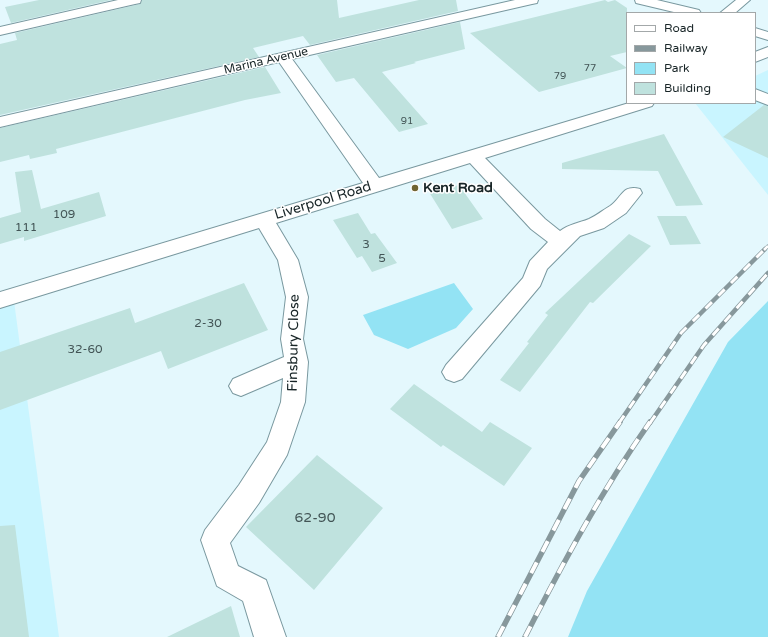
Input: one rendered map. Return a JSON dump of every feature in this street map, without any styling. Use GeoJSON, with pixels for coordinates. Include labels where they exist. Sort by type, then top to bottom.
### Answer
{"type":"FeatureCollection","features":[{"type":"Feature","properties":{"kind":"street"},"geometry":{"type":"LineString","coordinates":[[0,31],[135,0]]}},
{"type":"Feature","properties":{"kind":"street","name":"Marina Avenue"},"geometry":{"type":"LineString","coordinates":[[0,122],[532,0]]}},
{"type":"Feature","properties":{"kind":"street"},"geometry":{"type":"LineString","coordinates":[[647,0],[690,12]]}},
{"type":"Feature","properties":{"kind":"street"},"geometry":{"type":"LineString","coordinates":[[727,12],[744,0]]}},
{"type":"Feature","properties":{"kind":"street"},"geometry":{"type":"LineString","coordinates":[[756,32],[768,36]]}},
{"type":"Feature","properties":{"kind":"street"},"geometry":{"type":"LineString","coordinates":[[756,57],[768,51]]}},
{"type":"Feature","properties":{"kind":"street"},"geometry":{"type":"LineString","coordinates":[[283,57],[375,186]]}},
{"type":"Feature","properties":{"kind":"street"},"geometry":{"type":"LineString","coordinates":[[756,94],[768,100]]}},
{"type":"Feature","properties":{"kind":"street","name":"Liverpool Road"},"geometry":{"type":"LineString","coordinates":[[0,300],[643,104]]}},
{"type":"Feature","properties":{"kind":"street"},"geometry":{"type":"LineString","coordinates":[[473,155],[538,224],[561,242]]}},
{"type":"Feature","properties":{"kind":"street"},"geometry":{"type":"LineString","coordinates":[[454,372],[533,281],[537,266],[561,242],[573,231],[597,223],[619,209],[633,193]]}},
{"type":"Feature","properties":{"kind":"street","name":"Finsbury Close"},"geometry":{"type":"LineString","coordinates":[[264,219],[288,260],[297,297],[292,339],[296,362],[293,402],[278,447],[250,494],[215,540],[227,576],[255,592],[270,637]]}},
{"type":"Feature","properties":{"kind":"street"},"geometry":{"type":"LineString","coordinates":[[241,386],[296,362]]}},
{"type":"Feature","properties":{"kind":"shaded area"},"geometry":{"type":"Polygon","coordinates":[[[768,70],[768,195],[696,104],[756,104],[756,76],[768,70]]]}},
{"type":"Feature","properties":{"kind":"shaded area"},"geometry":{"type":"Polygon","coordinates":[[[14,301],[59,637],[0,637],[0,305],[14,301]]]}},
{"type":"Feature","properties":{"kind":"green space"},"geometry":{"type":"Polygon","coordinates":[[[454,283],[473,309],[456,328],[408,349],[374,335],[363,315],[454,283]]]}},
{"type":"Feature","properties":{"kind":"green space"},"geometry":{"type":"Polygon","coordinates":[[[768,301],[768,637],[568,637],[587,591],[728,342],[768,301]]]}},
{"type":"Feature","properties":{"kind":"building"},"geometry":{"type":"Polygon","coordinates":[[[39,0],[111,0],[11,23],[5,7],[39,0]]]}},
{"type":"Feature","properties":{"kind":"building"},"geometry":{"type":"Polygon","coordinates":[[[142,0],[337,0],[339,18],[419,0],[456,0],[458,11],[310,45],[303,36],[253,48],[259,57],[0,115],[0,44],[17,40],[15,33],[140,4],[142,0]]]}},
{"type":"Feature","properties":{"kind":"building"},"geometry":{"type":"Polygon","coordinates":[[[605,0],[608,2],[615,0],[627,8],[626,52],[610,56],[626,68],[539,92],[470,33],[605,0]]]}},
{"type":"Feature","properties":{"kind":"building"},"geometry":{"type":"Polygon","coordinates":[[[460,22],[465,49],[382,72],[428,124],[399,132],[354,78],[336,82],[317,55],[460,22]]]}},
{"type":"Feature","properties":{"kind":"building"},"geometry":{"type":"Polygon","coordinates":[[[265,67],[281,93],[245,100],[56,149],[57,153],[30,159],[29,155],[0,162],[0,128],[265,67]]]}},
{"type":"Feature","properties":{"kind":"building"},"geometry":{"type":"Polygon","coordinates":[[[764,105],[768,106],[768,158],[723,137],[764,105]]]}},
{"type":"Feature","properties":{"kind":"building"},"geometry":{"type":"Polygon","coordinates":[[[664,134],[703,205],[676,206],[658,171],[562,169],[562,163],[664,134]]]}},
{"type":"Feature","properties":{"kind":"building"},"geometry":{"type":"Polygon","coordinates":[[[32,170],[41,209],[99,192],[106,216],[24,241],[24,237],[0,244],[0,218],[21,212],[15,172],[32,170]]]}},
{"type":"Feature","properties":{"kind":"building"},"geometry":{"type":"Polygon","coordinates":[[[459,185],[483,219],[452,229],[429,192],[459,185]]]}},
{"type":"Feature","properties":{"kind":"building"},"geometry":{"type":"Polygon","coordinates":[[[358,213],[371,234],[375,233],[397,263],[372,272],[362,256],[357,258],[333,220],[358,213]]]}},
{"type":"Feature","properties":{"kind":"building"},"geometry":{"type":"Polygon","coordinates":[[[657,216],[686,216],[701,244],[670,245],[657,216]]]}},
{"type":"Feature","properties":{"kind":"building"},"geometry":{"type":"Polygon","coordinates":[[[629,234],[651,246],[593,303],[590,302],[520,392],[500,380],[529,343],[527,342],[548,315],[545,313],[629,234]]]}},
{"type":"Feature","properties":{"kind":"building"},"geometry":{"type":"Polygon","coordinates":[[[244,283],[268,330],[168,369],[161,351],[0,410],[0,352],[130,308],[135,323],[244,283]]]}},
{"type":"Feature","properties":{"kind":"building"},"geometry":{"type":"Polygon","coordinates":[[[414,384],[482,432],[490,422],[532,448],[504,486],[443,445],[441,447],[390,409],[414,384]]]}},
{"type":"Feature","properties":{"kind":"building"},"geometry":{"type":"Polygon","coordinates":[[[317,455],[383,508],[314,590],[246,527],[317,455]]]}},
{"type":"Feature","properties":{"kind":"building"},"geometry":{"type":"Polygon","coordinates":[[[15,525],[29,637],[0,637],[0,526],[15,525]]]}},
{"type":"Feature","properties":{"kind":"building"},"geometry":{"type":"Polygon","coordinates":[[[231,606],[240,637],[167,637],[231,606]]]}},
{"type":"Feature","properties":{"kind":"railway"},"geometry":{"type":"LineString","coordinates":[[619,423],[681,333],[768,246]]}},
{"type":"Feature","properties":{"kind":"railway"},"geometry":{"type":"LineString","coordinates":[[650,423],[704,345],[768,273]]}},
{"type":"Feature","properties":{"kind":"railway"},"geometry":{"type":"LineString","coordinates":[[498,637],[579,481],[620,422]]}},
{"type":"Feature","properties":{"kind":"railway"},"geometry":{"type":"LineString","coordinates":[[525,637],[599,500],[650,422]]}},
{"type":"Feature","properties":{"kind":"place","name":"Kent Road"},"geometry":{"type":"Point","coordinates":[415,188]}}]}
